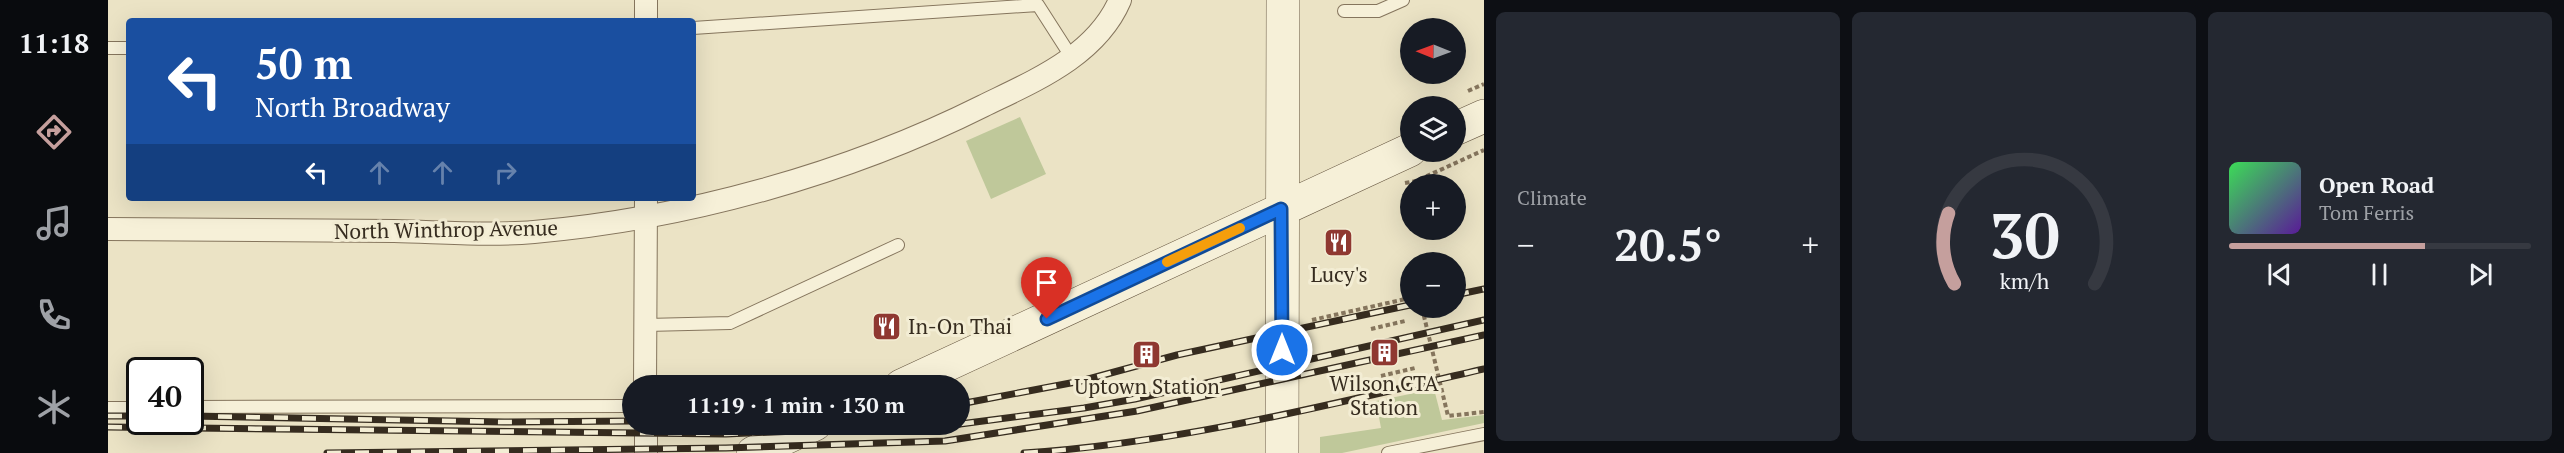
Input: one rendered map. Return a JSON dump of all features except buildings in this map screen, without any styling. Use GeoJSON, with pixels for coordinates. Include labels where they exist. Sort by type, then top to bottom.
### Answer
{"type":"FeatureCollection","features":[{"type":"Feature","properties":{"kind":"main road"},"geometry":{"type":"LineString","coordinates":[[1282,0],[1282,453]]}},
{"type":"Feature","properties":{"kind":"main road"},"geometry":{"type":"LineString","coordinates":[[1466,124],[1484,116]]}},
{"type":"Feature","properties":{"kind":"main road"},"geometry":{"type":"LineString","coordinates":[[925,375],[1400,155]]}},
{"type":"Feature","properties":{"kind":"main road"},"geometry":{"type":"LineString","coordinates":[[753,453],[791,435]]}},
{"type":"Feature","properties":{"kind":"street"},"geometry":{"type":"LineString","coordinates":[[646,0],[646,18]]}},
{"type":"Feature","properties":{"kind":"street","name":"North Winthrop Avenue"},"geometry":{"type":"LineString","coordinates":[[696,198],[790,182],[848,164],[942,127],[1072,58],[1096,39],[1120,0]]}},
{"type":"Feature","properties":{"kind":"street","name":"North Winthrop Avenue"},"geometry":{"type":"LineString","coordinates":[[108,229],[527,233],[681,201]]}},
{"type":"Feature","properties":{"kind":"street"},"geometry":{"type":"LineString","coordinates":[[645,375],[646,207]]}},
{"type":"Feature","properties":{"kind":"street"},"geometry":{"type":"LineString","coordinates":[[646,435],[646,453]]}},
{"type":"Feature","properties":{"kind":"lane"},"geometry":{"type":"LineString","coordinates":[[1344,11],[1378,11],[1403,0]]}},
{"type":"Feature","properties":{"kind":"lane"},"geometry":{"type":"LineString","coordinates":[[696,28],[1038,5],[1072,58]]}},
{"type":"Feature","properties":{"kind":"lane"},"geometry":{"type":"LineString","coordinates":[[108,48],[126,48]]}},
{"type":"Feature","properties":{"kind":"lane"},"geometry":{"type":"LineString","coordinates":[[646,325],[730,323],[898,244]]}},
{"type":"Feature","properties":{"kind":"lane"},"geometry":{"type":"LineString","coordinates":[[204,407],[622,406]]}},
{"type":"Feature","properties":{"kind":"lane"},"geometry":{"type":"LineString","coordinates":[[108,408],[126,408]]}},
{"type":"Feature","properties":{"kind":"lane"},"geometry":{"type":"LineString","coordinates":[[1388,453],[1484,434]]}},
{"type":"Feature","properties":{"kind":"path"},"geometry":{"type":"LineString","coordinates":[[1312,320],[1400,300]]}},
{"type":"Feature","properties":{"kind":"path"},"geometry":{"type":"LineString","coordinates":[[1424,318],[1448,416],[1484,412]]}},
{"type":"Feature","properties":{"kind":"path"},"geometry":{"type":"LineString","coordinates":[[1371,329],[1405,321]]}},
{"type":"Feature","properties":{"kind":"path"},"geometry":{"type":"LineString","coordinates":[[1381,375],[1415,368]]}},
{"type":"Feature","properties":{"kind":"green space"},"geometry":{"type":"Polygon","coordinates":[[[1020,117],[1046,174],[991,199],[966,141],[1020,117]]]}},
{"type":"Feature","properties":{"kind":"green space"},"geometry":{"type":"Polygon","coordinates":[[[1434,389],[1442,420],[1484,415],[1484,423],[1342,453],[1320,453],[1320,437],[1381,428],[1376,401],[1434,389]]]}},
{"type":"Feature","properties":{"kind":"railway"},"geometry":{"type":"LineString","coordinates":[[1466,293],[1484,289]]}},
{"type":"Feature","properties":{"kind":"railway"},"geometry":{"type":"LineString","coordinates":[[970,402],[1081,381],[1177,355],[1400,307]]}},
{"type":"Feature","properties":{"kind":"railway"},"geometry":{"type":"LineString","coordinates":[[970,423],[1135,399],[1484,320]]}},
{"type":"Feature","properties":{"kind":"railway"},"geometry":{"type":"LineString","coordinates":[[327,453],[726,448],[945,441],[1137,411],[1484,335]]}},
{"type":"Feature","properties":{"kind":"railway"},"geometry":{"type":"LineString","coordinates":[[1024,453],[1140,441],[1198,431],[1313,408],[1484,369]]}},
{"type":"Feature","properties":{"kind":"railway"},"geometry":{"type":"LineString","coordinates":[[108,416],[126,416]]}},
{"type":"Feature","properties":{"kind":"railway"},"geometry":{"type":"LineString","coordinates":[[204,416],[504,422],[622,421]]}},
{"type":"Feature","properties":{"kind":"railway"},"geometry":{"type":"LineString","coordinates":[[108,427],[622,433]]}},
{"type":"Feature","properties":{"kind":"slow traffic"},"geometry":{"type":"LineString","coordinates":[[1167,262],[1240,228]]}},
{"type":"Feature","properties":{"kind":"place","name":"Lucy's"},"geometry":{"type":"Point","coordinates":[1339,243]}},
{"type":"Feature","properties":{"kind":"place","name":"In-On Thai"},"geometry":{"type":"Point","coordinates":[887,326]}},
{"type":"Feature","properties":{"kind":"place","name":"Wilson CTA Station"},"geometry":{"type":"Point","coordinates":[1384,352]}},
{"type":"Feature","properties":{"kind":"place","name":"Uptown Station"},"geometry":{"type":"Point","coordinates":[1147,355]}},
{"type":"Feature","properties":{"kind":"route"},"geometry":{"type":"LineString","coordinates":[[1047,319],[1281,209],[1282,350]]}}]}
